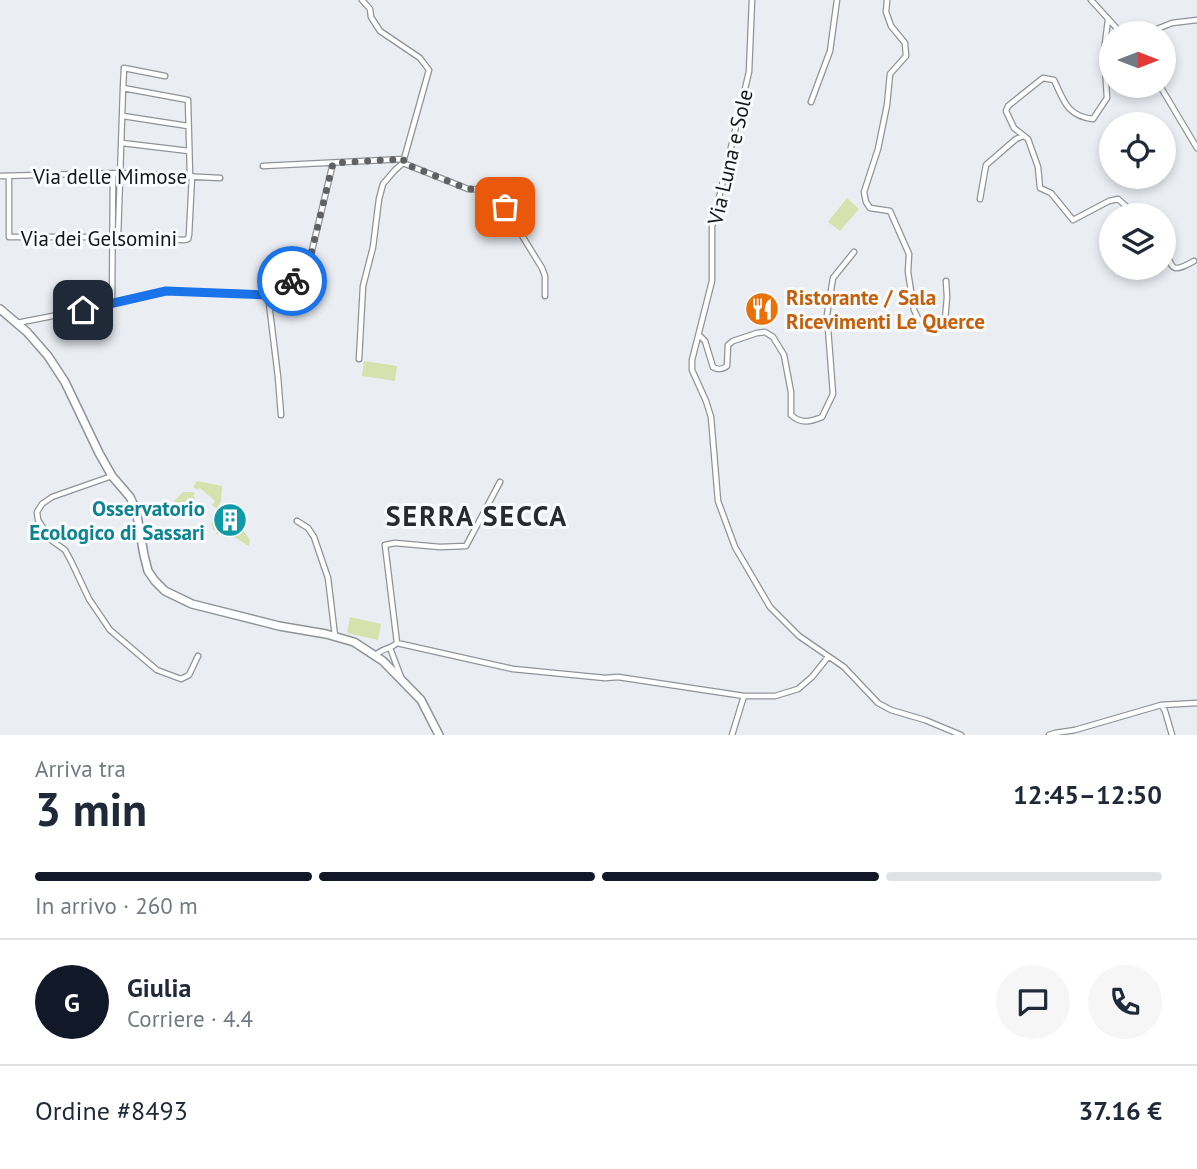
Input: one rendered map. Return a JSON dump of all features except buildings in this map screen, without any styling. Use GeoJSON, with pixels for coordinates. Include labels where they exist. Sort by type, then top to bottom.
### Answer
{"type":"FeatureCollection","features":[{"type":"Feature","properties":{"kind":"main road"},"geometry":{"type":"LineString","coordinates":[[0,309],[48,356],[65,382],[99,453],[130,497],[136,510],[148,570],[165,591],[208,609],[354,642],[383,661],[421,700],[439,735]]}},
{"type":"Feature","properties":{"kind":"street"},"geometry":{"type":"LineString","coordinates":[[362,0],[370,9]]}},
{"type":"Feature","properties":{"kind":"street"},"geometry":{"type":"LineString","coordinates":[[359,359],[363,286],[373,247],[379,199],[383,184],[404,161],[429,70],[420,58],[380,31],[371,17],[372,0]]}},
{"type":"Feature","properties":{"kind":"street","name":"Via Luna e Sole"},"geometry":{"type":"LineString","coordinates":[[752,0],[749,72],[712,227],[712,281],[692,360],[692,370],[711,417],[718,502],[736,547],[770,607],[799,636],[844,667],[878,703],[961,735]]}},
{"type":"Feature","properties":{"kind":"street"},"geometry":{"type":"LineString","coordinates":[[811,102],[830,51],[837,0]]}},
{"type":"Feature","properties":{"kind":"street"},"geometry":{"type":"LineString","coordinates":[[887,0],[886,12],[891,26],[905,43],[906,56],[890,74],[878,149],[864,192],[866,202],[870,208],[890,211],[909,254],[908,272],[914,310],[918,318],[928,325],[945,320],[946,281]]}},
{"type":"Feature","properties":{"kind":"street"},"geometry":{"type":"LineString","coordinates":[[1091,0],[1108,20],[1104,51],[1107,98],[1101,109],[1093,119],[1075,114],[1067,107],[1054,80],[1043,78],[1008,106],[1006,111],[1014,128],[1025,136],[1035,156],[1040,188],[1051,193],[1073,220],[1099,206]]}},
{"type":"Feature","properties":{"kind":"street"},"geometry":{"type":"LineString","coordinates":[[1176,23],[1197,20]]}},
{"type":"Feature","properties":{"kind":"street"},"geometry":{"type":"LineString","coordinates":[[118,237],[124,68],[165,76]]}},
{"type":"Feature","properties":{"kind":"street"},"geometry":{"type":"LineString","coordinates":[[123,88],[188,100],[191,176]]}},
{"type":"Feature","properties":{"kind":"street"},"geometry":{"type":"LineString","coordinates":[[1167,98],[1197,148]]}},
{"type":"Feature","properties":{"kind":"street"},"geometry":{"type":"LineString","coordinates":[[123,116],[188,126]]}},
{"type":"Feature","properties":{"kind":"street"},"geometry":{"type":"LineString","coordinates":[[980,199],[986,165],[1016,139],[1025,136]]}},
{"type":"Feature","properties":{"kind":"street"},"geometry":{"type":"LineString","coordinates":[[121,143],[189,151]]}},
{"type":"Feature","properties":{"kind":"street"},"geometry":{"type":"LineString","coordinates":[[263,166],[404,161],[468,189],[494,190],[542,268],[545,276],[545,296]]}},
{"type":"Feature","properties":{"kind":"street"},"geometry":{"type":"LineString","coordinates":[[16,323],[166,291],[268,295],[307,271],[333,163]]}},
{"type":"Feature","properties":{"kind":"street"},"geometry":{"type":"LineString","coordinates":[[112,304],[113,173]]}},
{"type":"Feature","properties":{"kind":"street","name":"Via delle Mimose"},"geometry":{"type":"LineString","coordinates":[[0,176],[120,173],[219,177]]}},
{"type":"Feature","properties":{"kind":"street","name":"Via dei Gelsomini"},"geometry":{"type":"LineString","coordinates":[[9,176],[9,237],[184,240],[188,239],[191,176]]}},
{"type":"Feature","properties":{"kind":"street"},"geometry":{"type":"LineString","coordinates":[[1105,203],[1118,199],[1122,203]]}},
{"type":"Feature","properties":{"kind":"street"},"geometry":{"type":"LineString","coordinates":[[699,334],[705,341],[713,367],[719,369],[727,366],[728,345],[733,341],[765,332],[773,337],[784,355],[791,392],[791,415],[802,422],[811,422],[822,417],[833,394],[827,315],[833,278],[853,252]]}},
{"type":"Feature","properties":{"kind":"street"},"geometry":{"type":"LineString","coordinates":[[1176,268],[1194,261]]}},
{"type":"Feature","properties":{"kind":"street"},"geometry":{"type":"LineString","coordinates":[[268,295],[281,415]]}},
{"type":"Feature","properties":{"kind":"street"},"geometry":{"type":"LineString","coordinates":[[113,476],[52,497],[42,504],[37,512],[37,520],[51,540],[65,550],[89,599],[110,631],[157,670],[181,678],[189,675],[198,656]]}},
{"type":"Feature","properties":{"kind":"street"},"geometry":{"type":"LineString","coordinates":[[397,643],[384,545],[395,543],[439,547],[466,546],[500,482]]}},
{"type":"Feature","properties":{"kind":"street"},"geometry":{"type":"LineString","coordinates":[[297,521],[308,528],[314,537],[328,578],[335,637]]}},
{"type":"Feature","properties":{"kind":"street"},"geometry":{"type":"LineString","coordinates":[[376,655],[397,643],[513,669],[618,677],[744,696],[775,696],[798,689],[828,657]]}},
{"type":"Feature","properties":{"kind":"street"},"geometry":{"type":"LineString","coordinates":[[383,661],[390,648]]}},
{"type":"Feature","properties":{"kind":"street"},"geometry":{"type":"LineString","coordinates":[[390,648],[401,679]]}},
{"type":"Feature","properties":{"kind":"street"},"geometry":{"type":"LineString","coordinates":[[732,735],[744,696]]}},
{"type":"Feature","properties":{"kind":"street"},"geometry":{"type":"LineString","coordinates":[[1049,735],[1161,705],[1197,703]]}},
{"type":"Feature","properties":{"kind":"street"},"geometry":{"type":"LineString","coordinates":[[1161,705],[1172,735]]}},
{"type":"Feature","properties":{"kind":"green space"},"geometry":{"type":"Polygon","coordinates":[[[847,198],[859,209],[840,231],[828,222],[847,198]]]}},
{"type":"Feature","properties":{"kind":"green space"},"geometry":{"type":"Polygon","coordinates":[[[364,361],[397,366],[395,381],[362,376],[364,361]]]}},
{"type":"Feature","properties":{"kind":"green space"},"geometry":{"type":"Polygon","coordinates":[[[197,481],[222,486],[221,501],[217,509],[212,505],[215,501],[200,488],[198,490],[193,487],[197,481]]]}},
{"type":"Feature","properties":{"kind":"green space"},"geometry":{"type":"Polygon","coordinates":[[[183,492],[195,493],[192,502],[204,512],[170,505],[183,492]]]}},
{"type":"Feature","properties":{"kind":"green space"},"geometry":{"type":"Polygon","coordinates":[[[216,515],[218,520],[237,523],[239,518],[241,519],[242,528],[250,540],[249,546],[222,530],[216,534],[217,531],[214,531],[211,524],[216,515]]]}},
{"type":"Feature","properties":{"kind":"green space"},"geometry":{"type":"Polygon","coordinates":[[[350,617],[381,624],[378,640],[347,633],[350,617]]]}},
{"type":"Feature","properties":{"kind":"way so far"},"geometry":{"type":"LineString","coordinates":[[292,281],[307,271],[333,163],[404,159],[403,163],[468,189],[494,190],[505,207]]}},
{"type":"Feature","properties":{"kind":"place","name":"Ristorante / Sala Ricevimenti Le Querce"},"geometry":{"type":"Point","coordinates":[762,309]}},
{"type":"Feature","properties":{"kind":"place","name":"Osservatorio Ecologico di Sassari"},"geometry":{"type":"Point","coordinates":[230,520]}},
{"type":"Feature","properties":{"kind":"district","name":"SERRA SECCA"},"geometry":{"type":"Point","coordinates":[477,515]}},
{"type":"Feature","properties":{"kind":"route"},"geometry":{"type":"LineString","coordinates":[[83,310],[166,291],[268,295],[292,281]]}}]}
